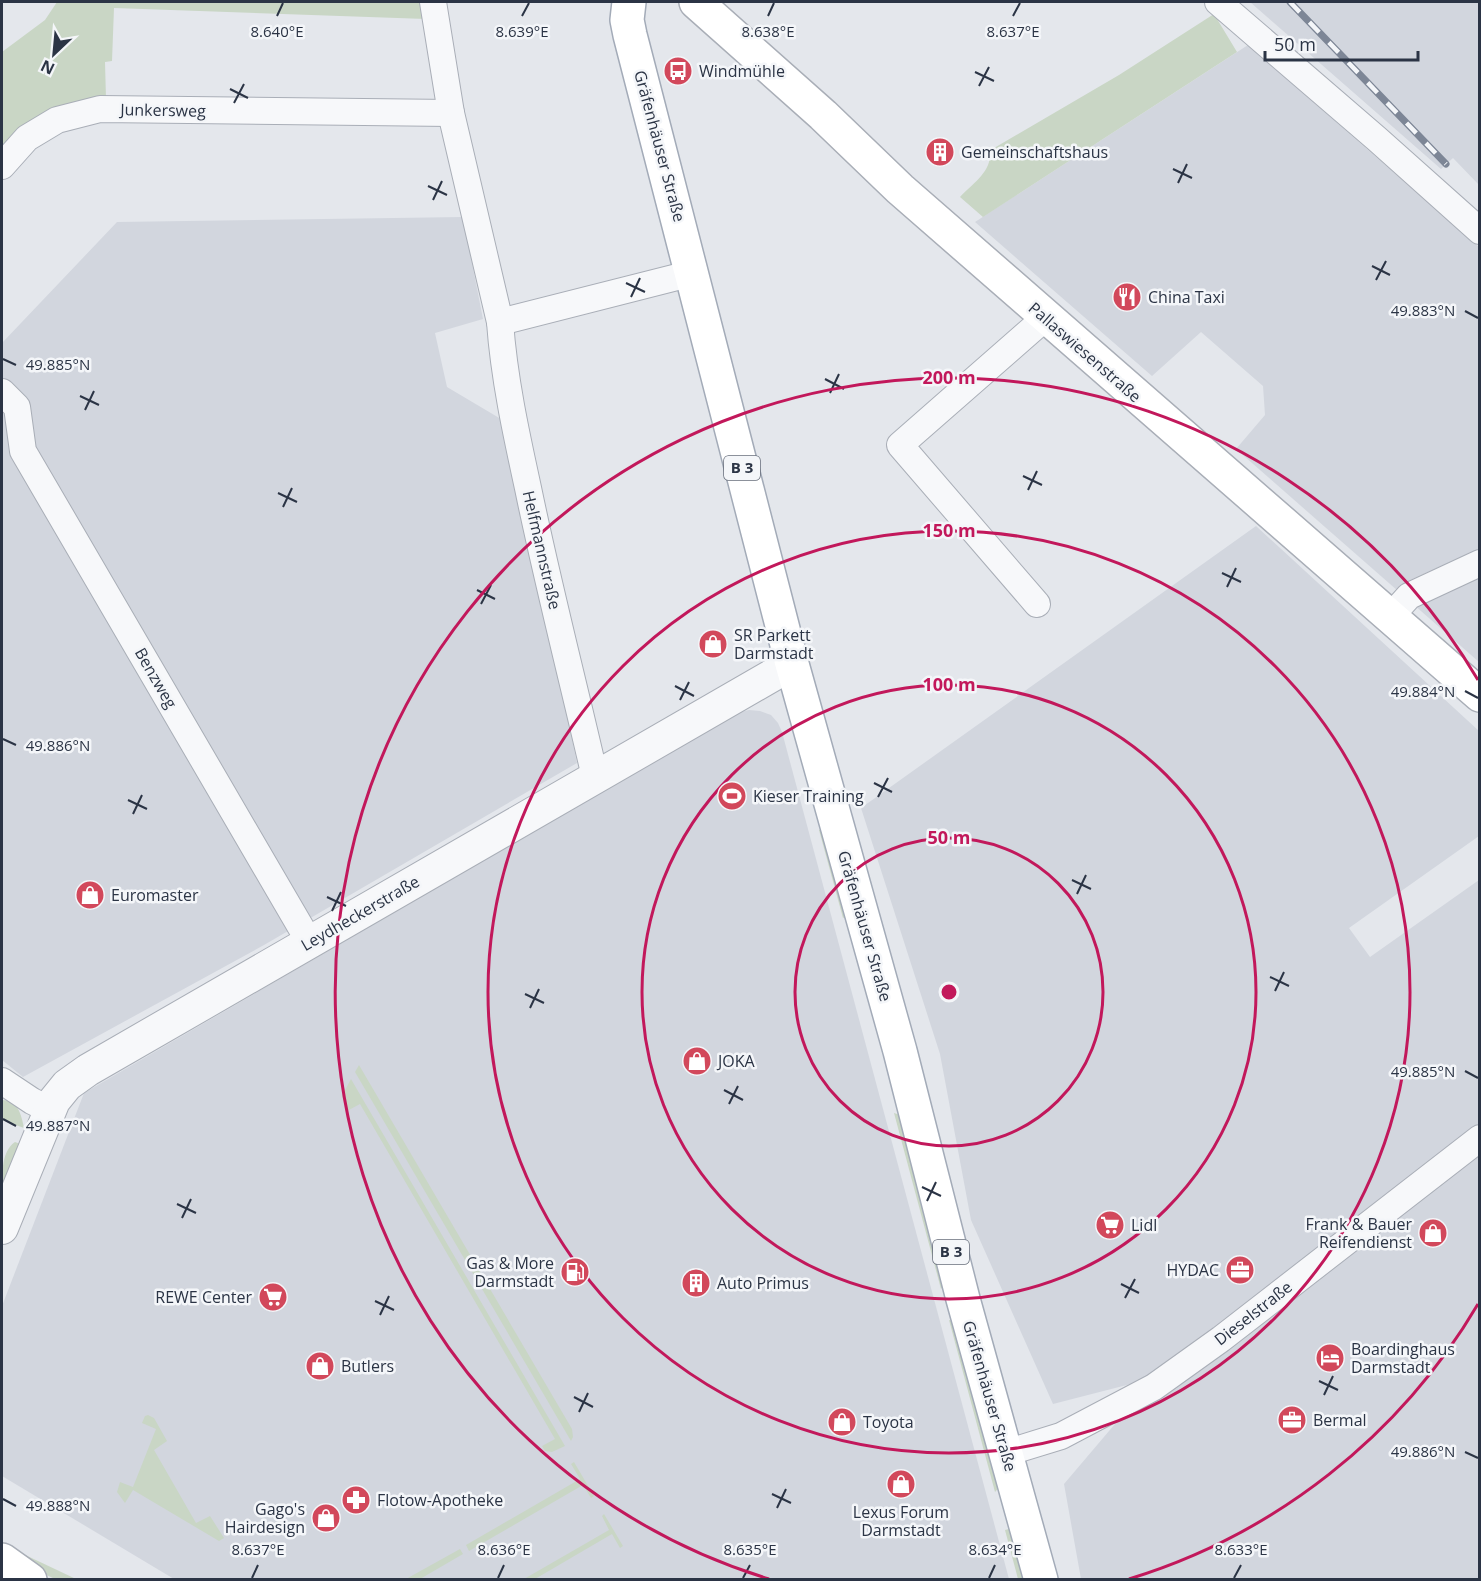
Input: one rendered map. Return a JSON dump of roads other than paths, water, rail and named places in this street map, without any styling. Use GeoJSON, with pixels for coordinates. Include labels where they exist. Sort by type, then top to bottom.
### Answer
{"type":"FeatureCollection","features":[{"type":"Feature","properties":{"kind":"main road","name":"Pallaswiesenstraße"},"geometry":{"type":"LineString","coordinates":[[696,2],[823,115],[891,182],[1479,695]]}},
{"type":"Feature","properties":{"kind":"main road","name":"Gräfenhäuser Straße"},"geometry":{"type":"LineString","coordinates":[[623,8],[792,664],[900,1051],[963,1299],[1041,1580]]}},
{"type":"Feature","properties":{"kind":"main road"},"geometry":{"type":"LineString","coordinates":[[2,1560],[29,1580]]}},
{"type":"Feature","properties":{"kind":"main road"},"geometry":{"type":"LineString","coordinates":[[2,1575],[29,1580]]}},
{"type":"Feature","properties":{"kind":"street","name":"Helfmannstraße"},"geometry":{"type":"LineString","coordinates":[[433,2],[451,113],[500,322],[502,356],[511,407],[539,539],[595,777]]}},
{"type":"Feature","properties":{"kind":"street"},"geometry":{"type":"LineString","coordinates":[[1218,2],[1377,139],[1479,231]]}},
{"type":"Feature","properties":{"kind":"street","name":"Junkersweg"},"geometry":{"type":"LineString","coordinates":[[2,166],[27,138],[57,120],[100,109],[451,113]]}},
{"type":"Feature","properties":{"kind":"street"},"geometry":{"type":"LineString","coordinates":[[500,322],[693,273]]}},
{"type":"Feature","properties":{"kind":"street"},"geometry":{"type":"LineString","coordinates":[[1037,604],[900,445],[1045,318]]}},
{"type":"Feature","properties":{"kind":"street","name":"Benzweg"},"geometry":{"type":"LineString","coordinates":[[9,399],[23,451],[310,943]]}},
{"type":"Feature","properties":{"kind":"street"},"geometry":{"type":"LineString","coordinates":[[1390,617],[1409,596],[1479,563]]}},
{"type":"Feature","properties":{"kind":"street","name":"Leydheckerstraße"},"geometry":{"type":"LineString","coordinates":[[2,1228],[50,1110],[63,1090],[88,1071],[792,664]]}},
{"type":"Feature","properties":{"kind":"street"},"geometry":{"type":"LineString","coordinates":[[2,1081],[50,1110]]}},
{"type":"Feature","properties":{"kind":"street","name":"Dieselstraße"},"geometry":{"type":"LineString","coordinates":[[1006,1453],[1074,1431],[1154,1388],[1221,1339],[1479,1138]]}},
{"type":"Feature","properties":{"kind":"railway"},"geometry":{"type":"LineString","coordinates":[[1290,2],[1446,164]]}},
{"type":"Feature","properties":{"kind":"place","name":"Windmühle"},"geometry":{"type":"Point","coordinates":[678,71]}},
{"type":"Feature","properties":{"kind":"place","name":"Gemeinschaftshaus"},"geometry":{"type":"Point","coordinates":[940,152]}},
{"type":"Feature","properties":{"kind":"place","name":"China Taxi"},"geometry":{"type":"Point","coordinates":[1127,297]}},
{"type":"Feature","properties":{"kind":"place","name":"SR Parkett Darmstadt"},"geometry":{"type":"Point","coordinates":[713,644]}},
{"type":"Feature","properties":{"kind":"place","name":"Kieser Training"},"geometry":{"type":"Point","coordinates":[732,796]}},
{"type":"Feature","properties":{"kind":"place","name":"Euromaster"},"geometry":{"type":"Point","coordinates":[90,895]}},
{"type":"Feature","properties":{"kind":"place","name":"JOKA"},"geometry":{"type":"Point","coordinates":[697,1061]}},
{"type":"Feature","properties":{"kind":"place","name":"Lidl"},"geometry":{"type":"Point","coordinates":[1110,1225]}},
{"type":"Feature","properties":{"kind":"place","name":"Frank & Bauer Reifendienst"},"geometry":{"type":"Point","coordinates":[1433,1233]}},
{"type":"Feature","properties":{"kind":"place","name":"HYDAC"},"geometry":{"type":"Point","coordinates":[1240,1270]}},
{"type":"Feature","properties":{"kind":"place","name":"Gas & More Darmstadt"},"geometry":{"type":"Point","coordinates":[575,1272]}},
{"type":"Feature","properties":{"kind":"place","name":"Auto Primus"},"geometry":{"type":"Point","coordinates":[696,1283]}},
{"type":"Feature","properties":{"kind":"place","name":"REWE Center"},"geometry":{"type":"Point","coordinates":[273,1297]}},
{"type":"Feature","properties":{"kind":"place","name":"Boardinghaus Darmstadt"},"geometry":{"type":"Point","coordinates":[1330,1358]}},
{"type":"Feature","properties":{"kind":"place","name":"Butlers"},"geometry":{"type":"Point","coordinates":[320,1366]}},
{"type":"Feature","properties":{"kind":"place","name":"Bermal"},"geometry":{"type":"Point","coordinates":[1292,1420]}},
{"type":"Feature","properties":{"kind":"place","name":"Toyota"},"geometry":{"type":"Point","coordinates":[842,1422]}},
{"type":"Feature","properties":{"kind":"place","name":"Lexus Forum Darmstadt"},"geometry":{"type":"Point","coordinates":[901,1484]}},
{"type":"Feature","properties":{"kind":"place","name":"Flotow-Apotheke"},"geometry":{"type":"Point","coordinates":[356,1500]}},
{"type":"Feature","properties":{"kind":"place","name":"Gago's Hairdesign"},"geometry":{"type":"Point","coordinates":[326,1518]}}]}
